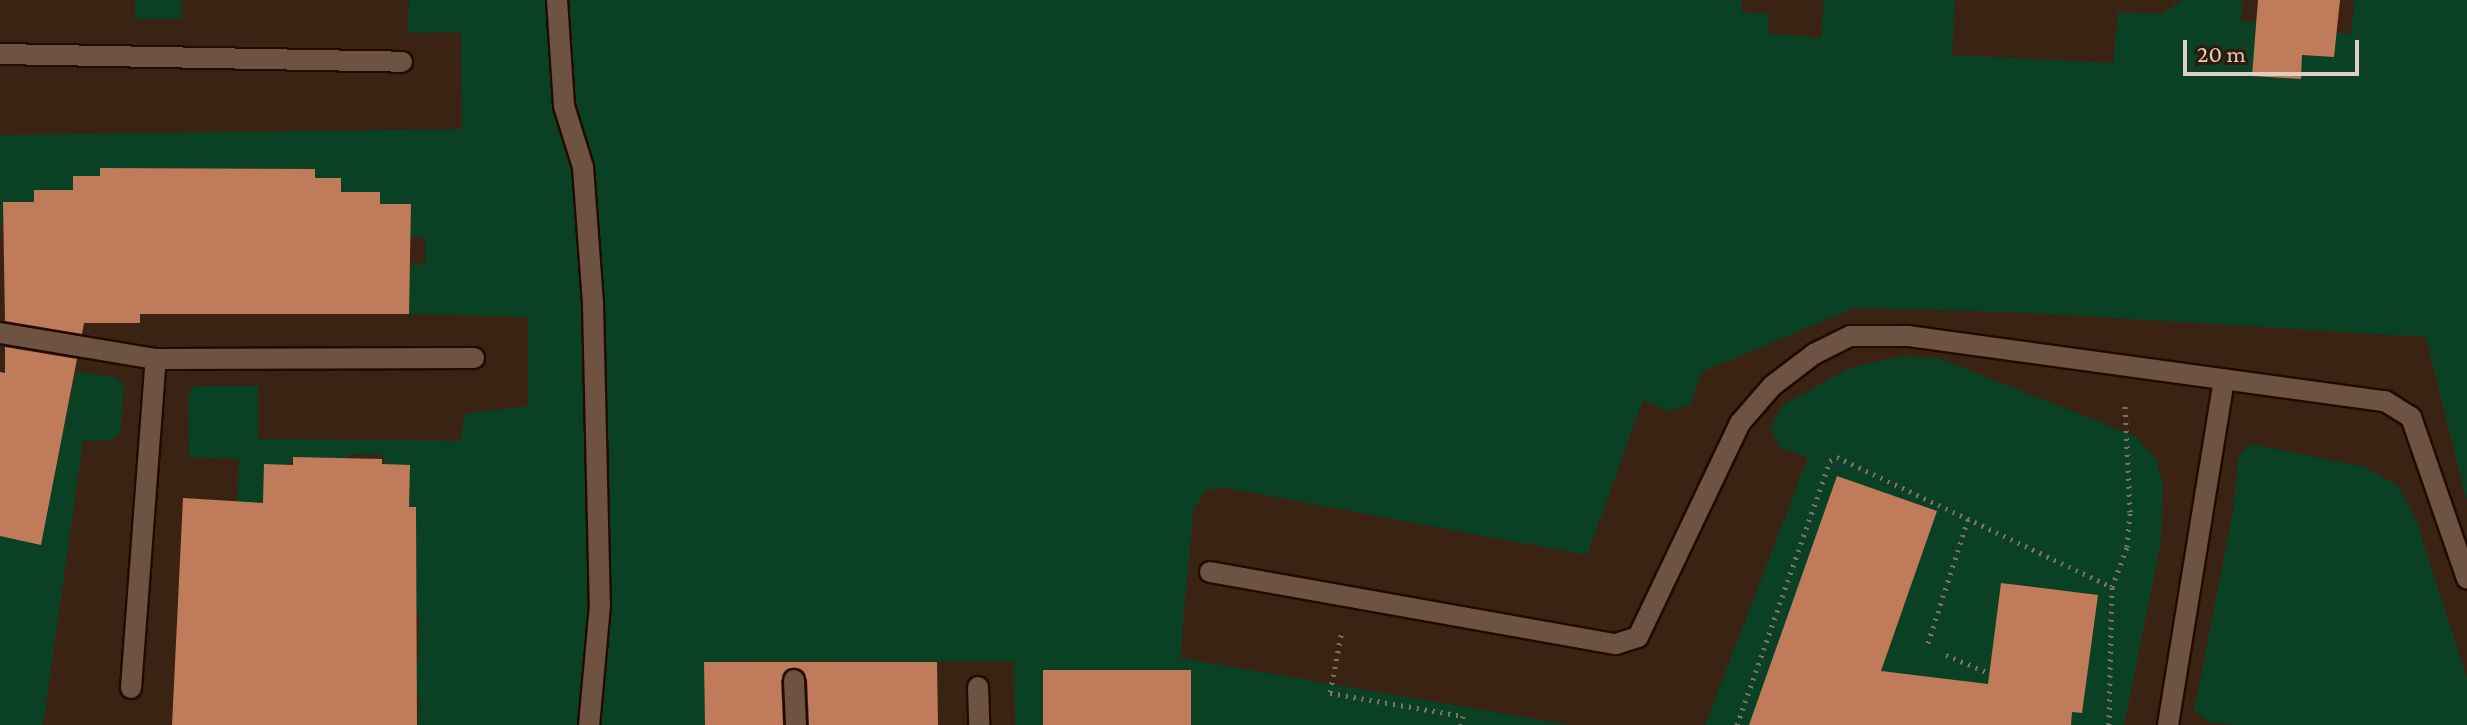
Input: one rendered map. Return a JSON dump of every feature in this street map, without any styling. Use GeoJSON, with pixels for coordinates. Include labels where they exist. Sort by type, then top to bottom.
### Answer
{"type":"FeatureCollection","features":[{"type":"Feature","properties":{"kind":"lane"},"geometry":{"type":"LineString","coordinates":[[557,0],[564,106],[583,167],[593,304],[600,605],[589,725]]}},
{"type":"Feature","properties":{"kind":"lane"},"geometry":{"type":"LineString","coordinates":[[0,54],[402,62]]}},
{"type":"Feature","properties":{"kind":"lane"},"geometry":{"type":"LineString","coordinates":[[0,333],[156,359],[474,358]]}},
{"type":"Feature","properties":{"kind":"lane"},"geometry":{"type":"LineString","coordinates":[[1210,572],[1616,644],[1638,637],[1740,423],[1772,386],[1814,354],[1850,336],[1908,336],[2385,401],[2411,417],[2467,579]]}},
{"type":"Feature","properties":{"kind":"lane"},"geometry":{"type":"LineString","coordinates":[[131,688],[156,359]]}},
{"type":"Feature","properties":{"kind":"lane"},"geometry":{"type":"LineString","coordinates":[[2168,725],[2224,380]]}},
{"type":"Feature","properties":{"kind":"lane"},"geometry":{"type":"LineString","coordinates":[[794,680],[796,725]]}},
{"type":"Feature","properties":{"kind":"lane"},"geometry":{"type":"LineString","coordinates":[[978,687],[979,725]]}},
{"type":"Feature","properties":{"kind":"path"},"geometry":{"type":"LineString","coordinates":[[2109,725],[2112,587],[2127,547],[2130,512],[2125,366]]}},
{"type":"Feature","properties":{"kind":"path"},"geometry":{"type":"LineString","coordinates":[[1737,725],[1830,461],[1837,457],[2112,587]]}},
{"type":"Feature","properties":{"kind":"path"},"geometry":{"type":"LineString","coordinates":[[1928,643],[1968,519]]}},
{"type":"Feature","properties":{"kind":"path"},"geometry":{"type":"LineString","coordinates":[[1348,597],[1330,693],[1463,716],[1461,725]]}},
{"type":"Feature","properties":{"kind":"path"},"geometry":{"type":"LineString","coordinates":[[1946,655],[1963,658],[1989,673]]}},
{"type":"Feature","properties":{"kind":"green space"},"geometry":{"type":"Polygon","coordinates":[[[135,0],[182,0],[182,19],[135,19],[135,0]]]}},
{"type":"Feature","properties":{"kind":"green space"},"geometry":{"type":"Polygon","coordinates":[[[409,0],[1742,0],[1741,12],[1769,14],[1768,33],[1821,38],[1824,0],[1955,0],[1952,55],[2113,63],[2118,12],[2162,14],[2182,0],[2242,0],[2241,21],[2257,22],[2301,78],[2302,55],[2334,57],[2336,33],[2351,34],[2354,0],[2467,0],[2467,501],[2426,337],[2015,312],[1854,308],[1702,372],[1690,405],[1669,411],[1643,400],[1587,555],[1221,487],[1205,491],[1193,512],[1180,658],[1570,725],[1015,725],[1014,662],[761,661],[704,662],[705,725],[418,725],[419,694],[389,693],[389,663],[418,663],[419,615],[407,614],[416,508],[409,507],[382,455],[350,454],[349,465],[334,458],[293,457],[262,543],[228,725],[239,459],[189,457],[188,394],[194,386],[258,386],[258,439],[461,441],[464,414],[528,406],[528,317],[409,314],[409,264],[425,264],[425,237],[411,237],[411,204],[380,204],[380,192],[341,203],[341,178],[315,178],[315,169],[236,169],[178,230],[178,168],[100,168],[100,176],[73,176],[73,201],[57,190],[34,190],[34,202],[4,202],[0,236],[0,135],[462,129],[461,32],[408,33],[409,0]]]}},
{"type":"Feature","properties":{"kind":"green space"},"geometry":{"type":"Polygon","coordinates":[[[1903,356],[1941,359],[2135,436],[2156,458],[2163,484],[2161,541],[2124,725],[1705,725],[1808,457],[1780,448],[1770,429],[1783,405],[1849,368],[1903,356]]]}},
{"type":"Feature","properties":{"kind":"green space"},"geometry":{"type":"Polygon","coordinates":[[[76,372],[116,377],[124,386],[120,434],[113,440],[83,441],[43,725],[0,725],[0,428],[61,440],[76,372]]]}},
{"type":"Feature","properties":{"kind":"green space"},"geometry":{"type":"Polygon","coordinates":[[[2250,444],[2365,467],[2397,485],[2416,520],[2467,678],[2467,725],[2236,725],[2209,722],[2194,711],[2232,517],[2239,455],[2250,444]]]}},
{"type":"Feature","properties":{"kind":"building"},"geometry":{"type":"Polygon","coordinates":[[[2258,0],[2340,0],[2334,57],[2302,55],[2301,79],[2252,76],[2258,0]]]}},
{"type":"Feature","properties":{"kind":"building"},"geometry":{"type":"Polygon","coordinates":[[[100,168],[315,169],[315,178],[341,178],[341,192],[380,192],[380,204],[411,204],[409,314],[140,314],[140,323],[84,323],[82,334],[5,321],[3,202],[34,202],[34,190],[73,190],[73,176],[100,176],[100,168]]]}},
{"type":"Feature","properties":{"kind":"building"},"geometry":{"type":"Polygon","coordinates":[[[5,347],[77,359],[41,545],[0,536],[0,372],[5,373],[5,347]]]}},
{"type":"Feature","properties":{"kind":"building"},"geometry":{"type":"Polygon","coordinates":[[[293,457],[382,459],[382,464],[410,465],[409,507],[416,507],[417,725],[172,725],[183,498],[263,503],[264,464],[293,465],[293,457]]]}},
{"type":"Feature","properties":{"kind":"building"},"geometry":{"type":"Polygon","coordinates":[[[1837,476],[1937,511],[1881,671],[1988,684],[2001,583],[2098,595],[2082,713],[2072,712],[2071,725],[1749,725],[1837,476]]]}},
{"type":"Feature","properties":{"kind":"building"},"geometry":{"type":"Polygon","coordinates":[[[704,662],[937,662],[938,725],[809,725],[807,679],[794,667],[781,680],[783,725],[705,725],[704,662]]]}},
{"type":"Feature","properties":{"kind":"building"},"geometry":{"type":"Polygon","coordinates":[[[1043,670],[1191,670],[1191,725],[1043,725],[1043,670]]]}}]}
